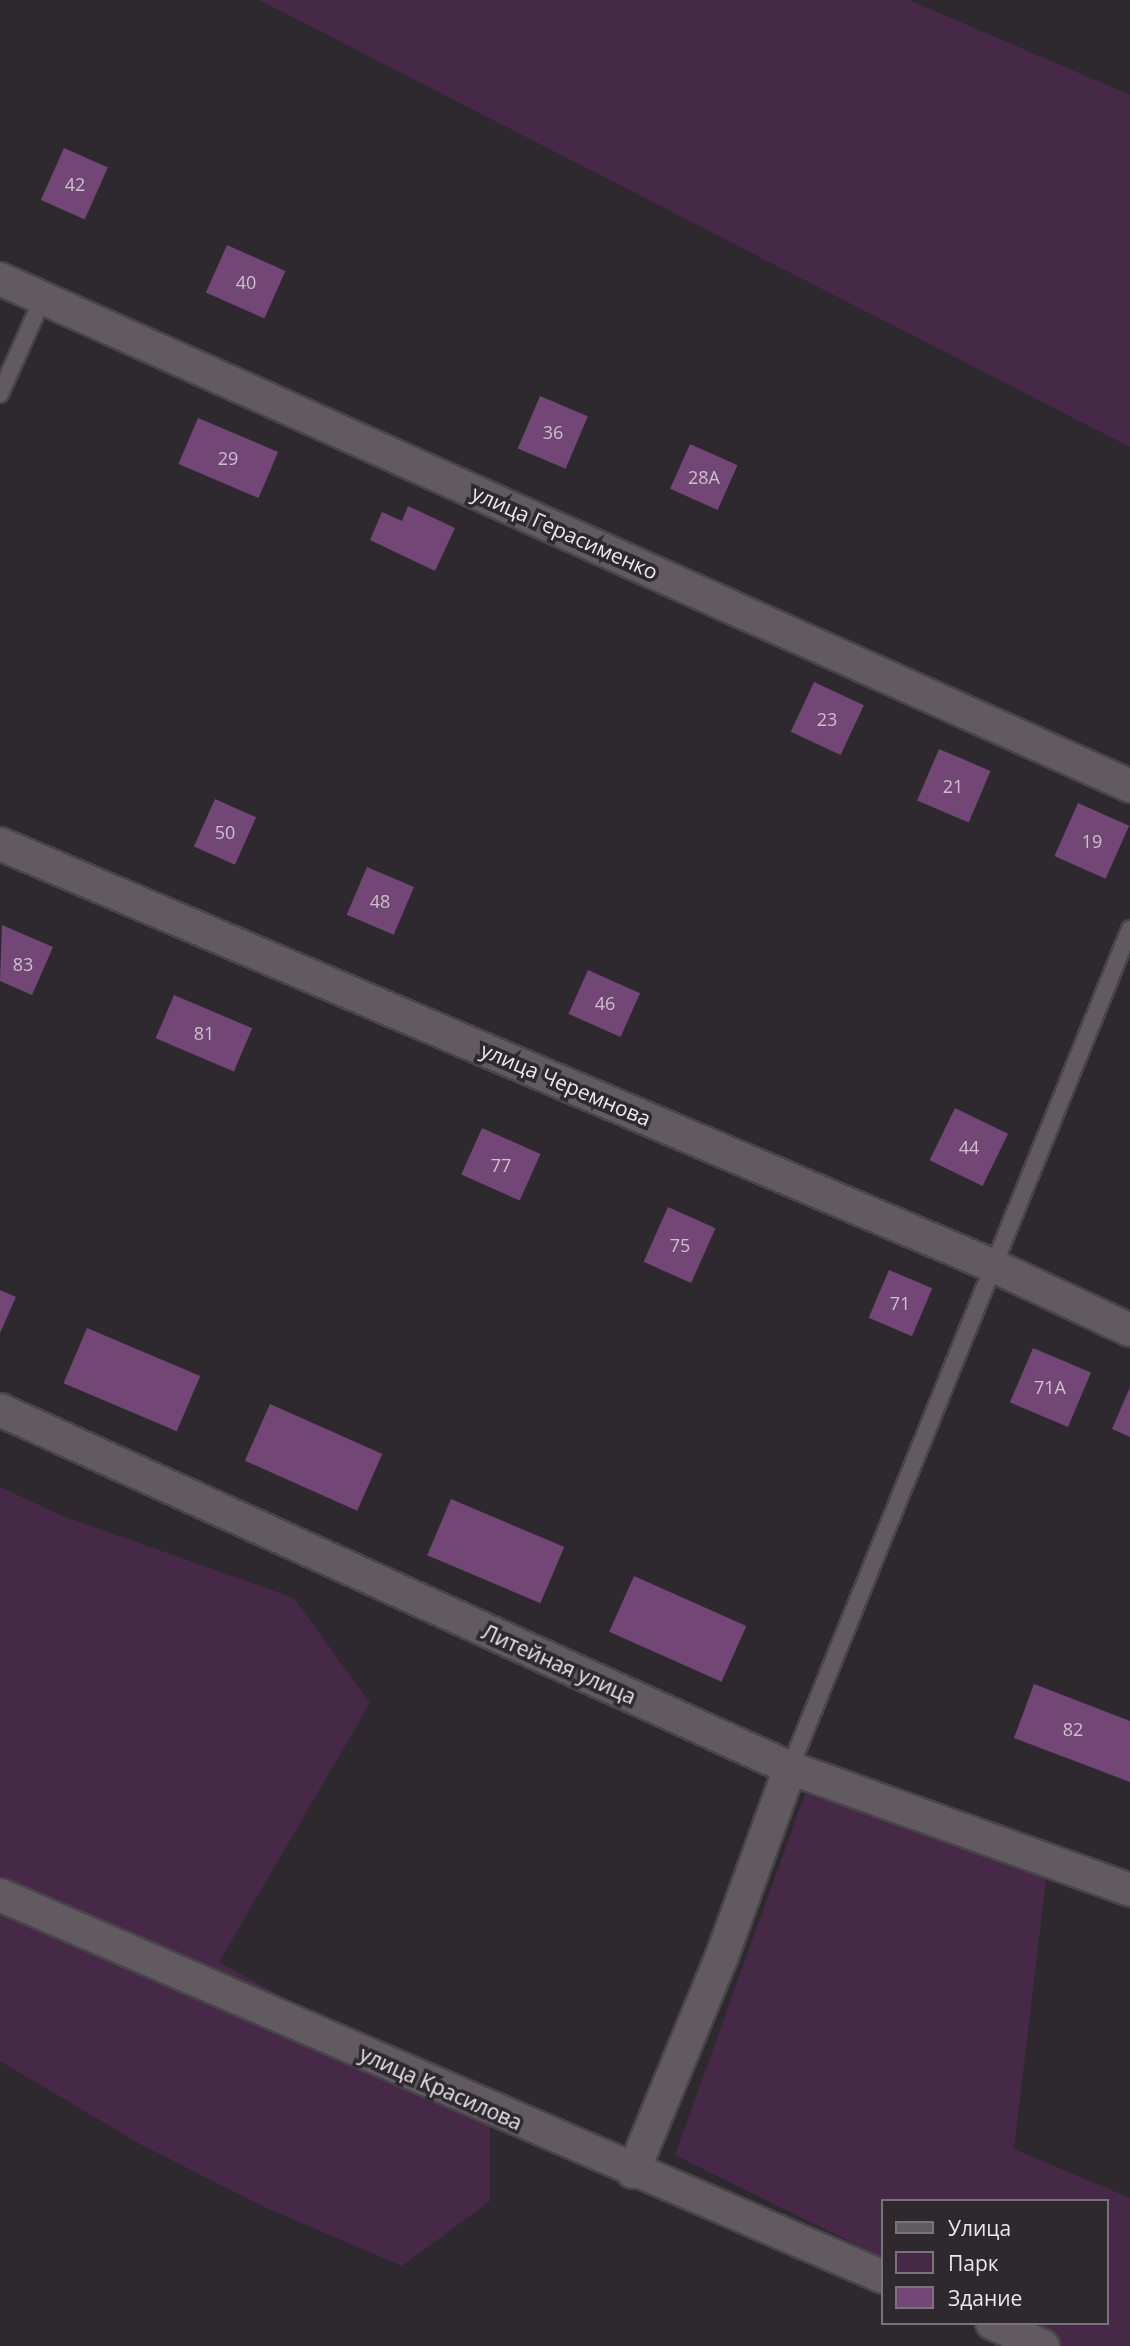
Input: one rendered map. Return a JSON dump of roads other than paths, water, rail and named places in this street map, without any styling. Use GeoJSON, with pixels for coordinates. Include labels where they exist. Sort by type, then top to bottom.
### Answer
{"type":"FeatureCollection","features":[{"type":"Feature","properties":{"kind":"street","name":"улица Герасименко"},"geometry":{"type":"LineString","coordinates":[[0,279],[1130,786]]}},
{"type":"Feature","properties":{"kind":"street","name":"улица Черемнова"},"geometry":{"type":"LineString","coordinates":[[0,844],[996,1267],[1130,1330]]}},
{"type":"Feature","properties":{"kind":"street","name":"Литейная улица"},"geometry":{"type":"LineString","coordinates":[[0,1410],[790,1769],[1130,1890]]}},
{"type":"Feature","properties":{"kind":"street"},"geometry":{"type":"LineString","coordinates":[[633,2172],[722,1956],[790,1769]]}},
{"type":"Feature","properties":{"kind":"street","name":"улица Красилова"},"geometry":{"type":"LineString","coordinates":[[0,1895],[633,2172],[881,2276]]}},
{"type":"Feature","properties":{"kind":"street"},"geometry":{"type":"LineString","coordinates":[[996,2325],[1043,2346]]}},
{"type":"Feature","properties":{"kind":"lane"},"geometry":{"type":"LineString","coordinates":[[0,394],[43,298]]}},
{"type":"Feature","properties":{"kind":"lane"},"geometry":{"type":"LineString","coordinates":[[790,1769],[996,1267],[1130,929]]}}]}
